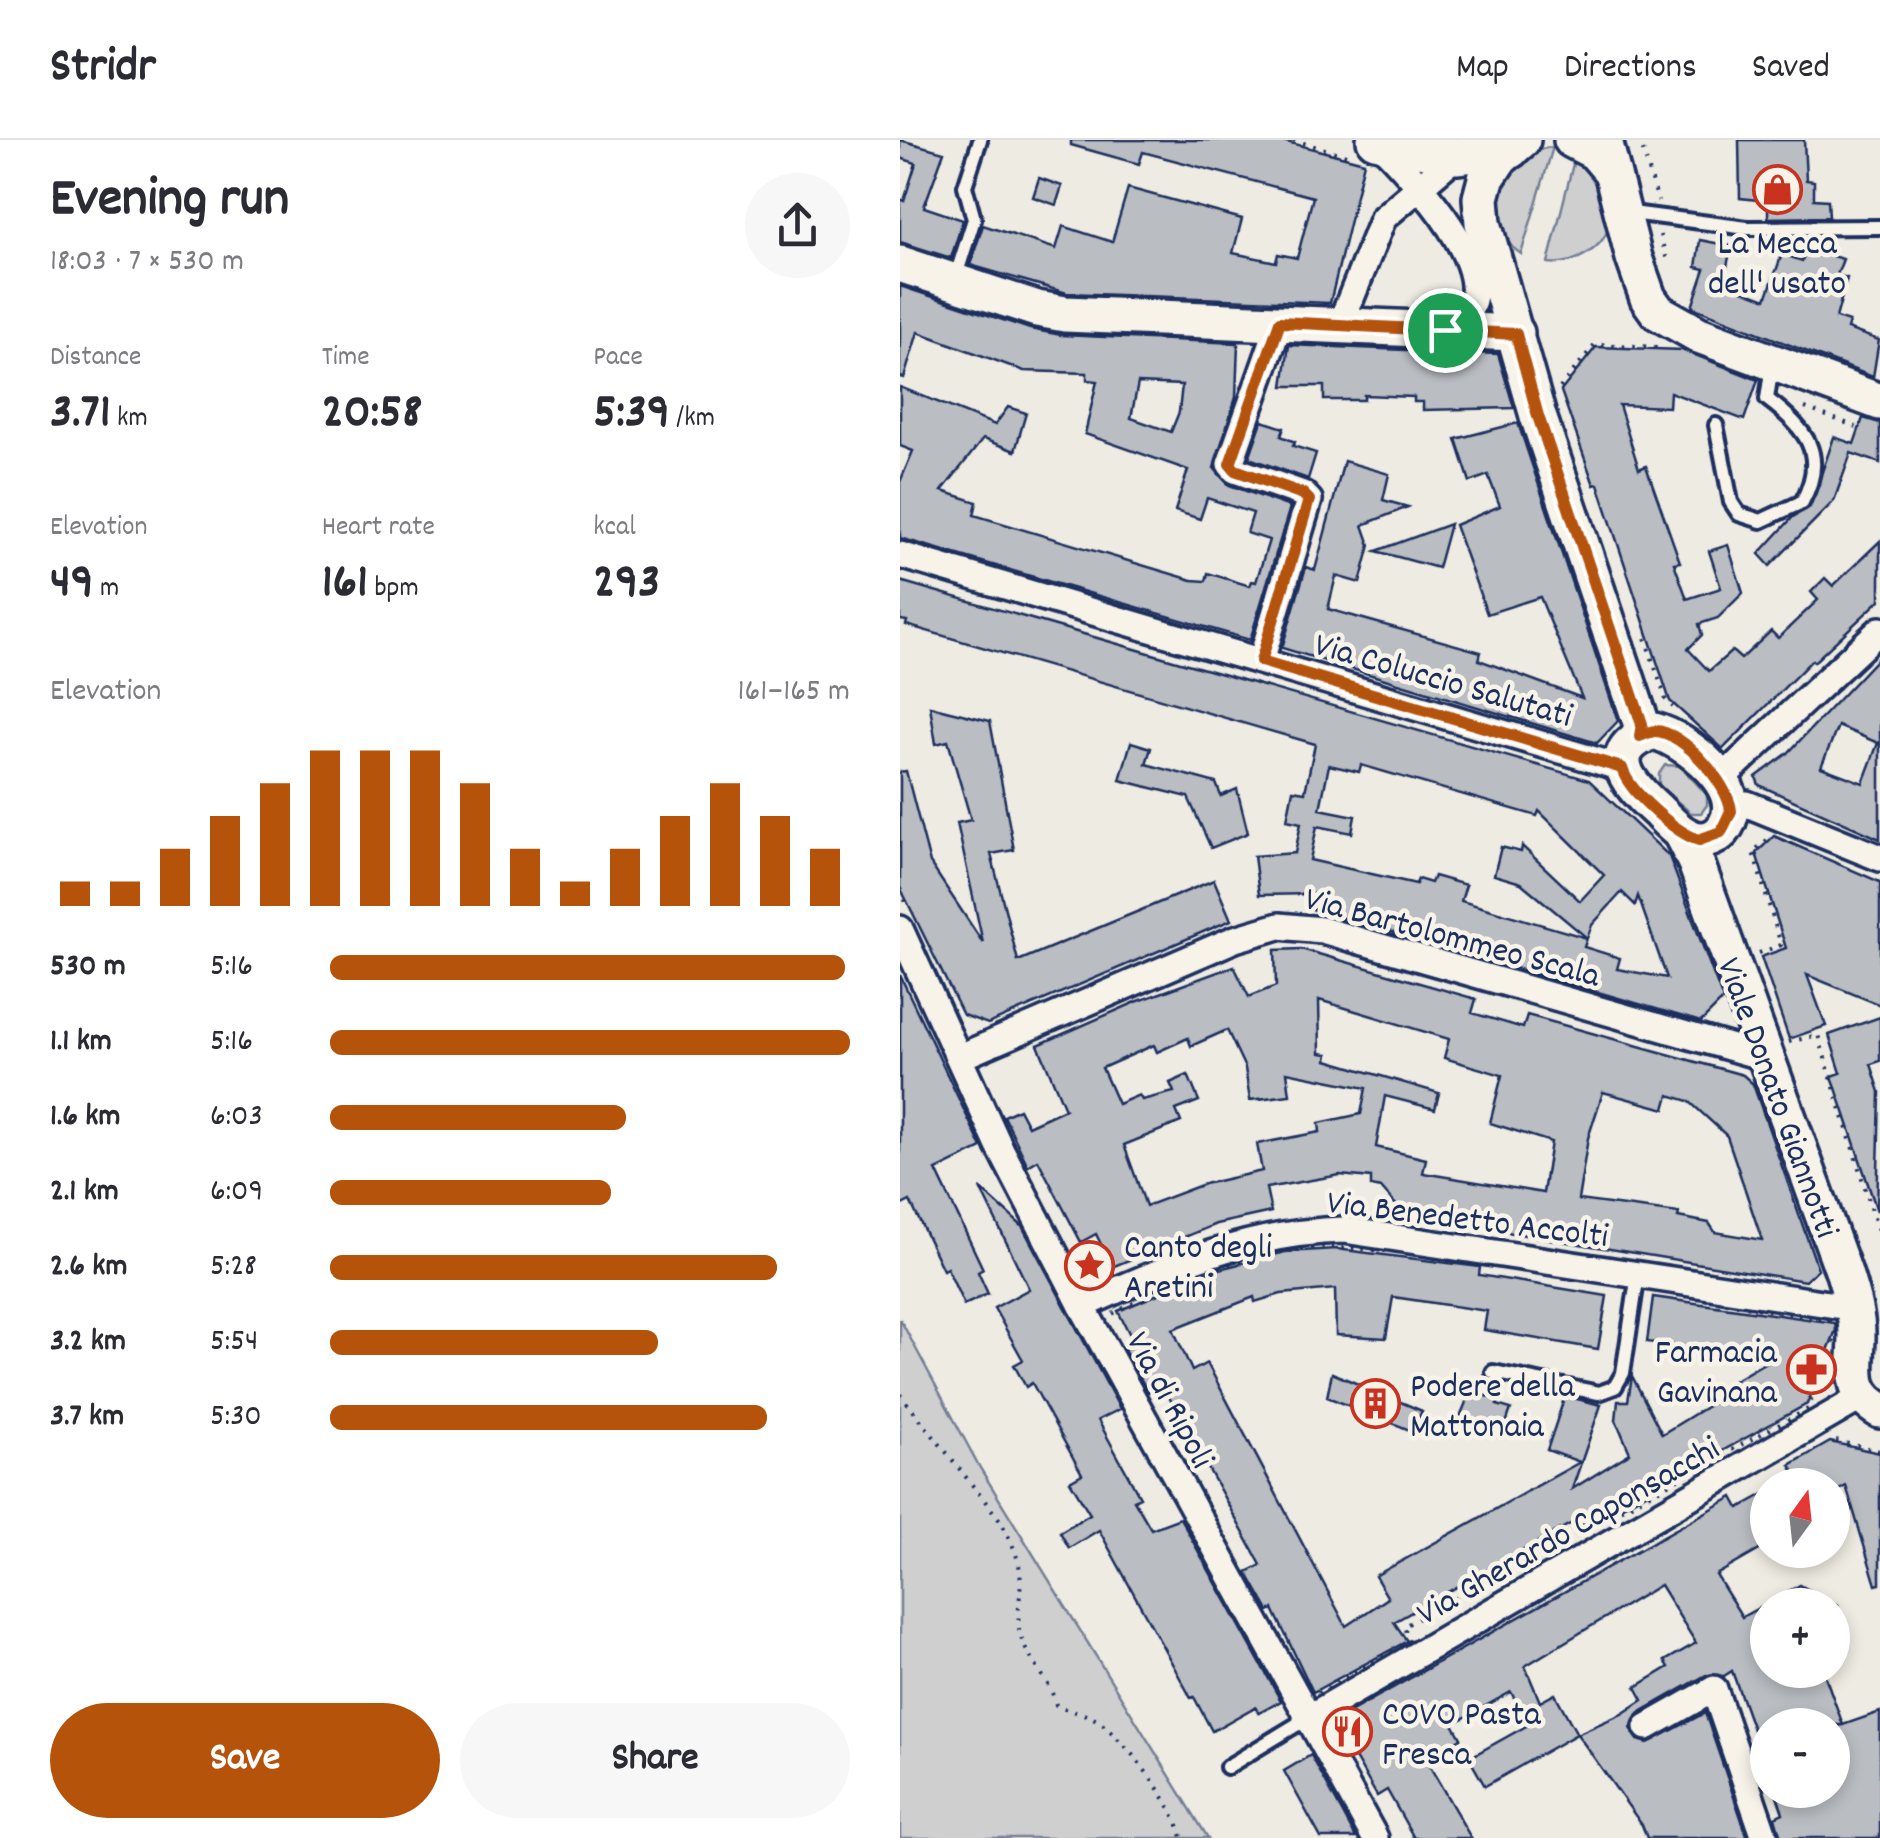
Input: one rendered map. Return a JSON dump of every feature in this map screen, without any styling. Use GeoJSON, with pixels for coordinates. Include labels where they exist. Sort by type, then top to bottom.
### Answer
{"type":"FeatureCollection","features":[{"type":"Feature","properties":{"kind":"main road"},"geometry":{"type":"LineString","coordinates":[[1572,140],[1608,156],[1650,303],[1664,316],[1699,336],[1880,402]]}},
{"type":"Feature","properties":{"kind":"main road"},"geometry":{"type":"LineString","coordinates":[[1368,146],[1456,156],[1515,143]]}},
{"type":"Feature","properties":{"kind":"main road"},"geometry":{"type":"LineString","coordinates":[[1515,143],[1494,165],[1482,188],[1481,215],[1538,416],[1642,724],[1640,736],[1626,753],[1622,768],[1640,794],[1681,832],[1699,840],[1716,836],[1728,821],[1726,793],[1670,736],[1654,731],[1640,736]]}},
{"type":"Feature","properties":{"kind":"main road"},"geometry":{"type":"LineString","coordinates":[[900,264],[1064,314],[1340,323],[1516,334]]}},
{"type":"Feature","properties":{"kind":"main road","name":"Viale Donato Giannotti"},"geometry":{"type":"LineString","coordinates":[[1681,832],[1777,1050],[1855,1308],[1871,1398]]}},
{"type":"Feature","properties":{"kind":"main road"},"geometry":{"type":"LineString","coordinates":[[1871,1398],[1862,1351],[1880,1340]]}},
{"type":"Feature","properties":{"kind":"street"},"geometry":{"type":"LineString","coordinates":[[1368,146],[1421,187],[1456,235],[1474,282],[1466,314],[1445,330]]}},
{"type":"Feature","properties":{"kind":"street"},"geometry":{"type":"LineString","coordinates":[[1340,323],[1383,218],[1456,156]]}},
{"type":"Feature","properties":{"kind":"street"},"geometry":{"type":"LineString","coordinates":[[1261,661],[1309,500],[1303,494],[1235,470],[1230,464],[1280,322]]}},
{"type":"Feature","properties":{"kind":"street","name":"Via Coluccio Salutati"},"geometry":{"type":"LineString","coordinates":[[900,555],[1622,768]]}},
{"type":"Feature","properties":{"kind":"street"},"geometry":{"type":"LineString","coordinates":[[1879,633],[1726,793],[1880,858]]}},
{"type":"Feature","properties":{"kind":"street","name":"Via di Ripoli"},"geometry":{"type":"LineString","coordinates":[[906,922],[999,1146],[1094,1312],[1306,1719],[1375,1838]]}},
{"type":"Feature","properties":{"kind":"street","name":"Via Bartolommeo Scala"},"geometry":{"type":"LineString","coordinates":[[960,1057],[1235,939],[1292,926],[1314,928],[1777,1050]]}},
{"type":"Feature","properties":{"kind":"street","name":"Via Benedetto Accolti"},"geometry":{"type":"LineString","coordinates":[[1094,1312],[1168,1267],[1232,1246],[1322,1231],[1386,1234],[1637,1280],[1855,1308]]}},
{"type":"Feature","properties":{"kind":"street","name":"Via Gherardo Caponsacchi"},"geometry":{"type":"LineString","coordinates":[[1306,1719],[1871,1398]]}},
{"type":"Feature","properties":{"kind":"street"},"geometry":{"type":"LineString","coordinates":[[1647,1726],[1714,1689],[1765,1838]]}},
{"type":"Feature","properties":{"kind":"lane"},"geometry":{"type":"LineString","coordinates":[[954,282],[974,219],[965,186],[980,140]]}},
{"type":"Feature","properties":{"kind":"lane"},"geometry":{"type":"LineString","coordinates":[[1621,211],[1747,228],[1880,227]]}},
{"type":"Feature","properties":{"kind":"lane"},"geometry":{"type":"LineString","coordinates":[[1716,425],[1731,502],[1739,514],[1760,521],[1802,502],[1813,478],[1812,452],[1798,426],[1767,400],[1772,362]]}},
{"type":"Feature","properties":{"kind":"lane"},"geometry":{"type":"LineString","coordinates":[[1493,1372],[1599,1393],[1608,1391],[1623,1373],[1637,1280]]}},
{"type":"Feature","properties":{"kind":"lane"},"geometry":{"type":"LineString","coordinates":[[1227,1767],[1306,1719]]}},
{"type":"Feature","properties":{"kind":"path"},"geometry":{"type":"LineString","coordinates":[[1293,140],[1368,146]]}},
{"type":"Feature","properties":{"kind":"path"},"geometry":{"type":"LineString","coordinates":[[1640,140],[1662,216]]}},
{"type":"Feature","properties":{"kind":"path"},"geometry":{"type":"LineString","coordinates":[[1558,390],[1596,344],[1664,347]]}},
{"type":"Feature","properties":{"kind":"path"},"geometry":{"type":"LineString","coordinates":[[1644,634],[1663,691]]}},
{"type":"Feature","properties":{"kind":"path"},"geometry":{"type":"LineString","coordinates":[[1758,952],[1781,945],[1753,852],[1774,834]]}},
{"type":"Feature","properties":{"kind":"path"},"geometry":{"type":"LineString","coordinates":[[900,890],[906,922]]}},
{"type":"Feature","properties":{"kind":"path"},"geometry":{"type":"LineString","coordinates":[[1777,1050],[1818,1036],[1880,1237]]}},
{"type":"Feature","properties":{"kind":"path"},"geometry":{"type":"LineString","coordinates":[[1094,1312],[1200,1272],[1292,1249],[1330,1246],[1637,1280],[1841,1322],[1808,1409]]}},
{"type":"Feature","properties":{"kind":"path"},"geometry":{"type":"LineString","coordinates":[[900,1394],[1000,1520],[1011,1542],[1020,1570],[1018,1624],[1024,1643],[1052,1685],[1056,1706],[1093,1718],[1140,1765],[1179,1820],[1182,1838]]}},
{"type":"Feature","properties":{"kind":"path"},"geometry":{"type":"LineString","coordinates":[[1830,1439],[1880,1452]]}},
{"type":"Feature","properties":{"kind":"shaded area"},"geometry":{"type":"Polygon","coordinates":[[[1553,147],[1521,254],[1507,241],[1499,225],[1496,208],[1500,190],[1519,161],[1534,151],[1553,147]]]}},
{"type":"Feature","properties":{"kind":"shaded area"},"geometry":{"type":"Polygon","coordinates":[[[1576,152],[1597,166],[1610,221],[1602,240],[1587,254],[1568,262],[1548,263],[1576,152]]]}},
{"type":"Feature","properties":{"kind":"shaded area"},"geometry":{"type":"Polygon","coordinates":[[[1665,765],[1680,766],[1707,795],[1707,805],[1701,813],[1691,813],[1659,786],[1659,774],[1665,765]]]}},
{"type":"Feature","properties":{"kind":"shaded area"},"geometry":{"type":"Polygon","coordinates":[[[900,1319],[980,1468],[1208,1838],[900,1838],[900,1319]]]}},
{"type":"Feature","properties":{"kind":"building"},"geometry":{"type":"Polygon","coordinates":[[[900,140],[944,152],[924,207],[963,220],[951,258],[900,242],[900,199],[904,201],[916,163],[900,158],[900,140]]]}},
{"type":"Feature","properties":{"kind":"building"},"geometry":{"type":"Polygon","coordinates":[[[1071,140],[1279,140],[1364,162],[1330,303],[1067,293],[970,265],[983,225],[1056,249],[1063,226],[1112,242],[1128,188],[1242,219],[1233,253],[1276,262],[1278,254],[1297,258],[1313,197],[1143,152],[1139,164],[1071,145],[1071,140]]]}},
{"type":"Feature","properties":{"kind":"building","name":"La Mecca dell' usato"},"geometry":{"type":"Polygon","coordinates":[[[1739,140],[1804,140],[1806,180],[1814,181],[1814,199],[1828,200],[1829,217],[1768,218],[1768,201],[1740,198],[1739,140]]]}},
{"type":"Feature","properties":{"kind":"building"},"geometry":{"type":"Polygon","coordinates":[[[1039,178],[1062,186],[1056,205],[1033,197],[1039,178]]]}},
{"type":"Feature","properties":{"kind":"building"},"geometry":{"type":"Polygon","coordinates":[[[1700,240],[1731,246],[1724,283],[1766,299],[1782,254],[1802,261],[1806,249],[1843,259],[1837,275],[1847,278],[1836,318],[1849,322],[1847,329],[1879,340],[1873,377],[1692,307],[1705,269],[1696,267],[1700,240]]]}},
{"type":"Feature","properties":{"kind":"building"},"geometry":{"type":"Polygon","coordinates":[[[900,286],[1030,329],[1061,335],[1238,343],[1236,397],[1214,468],[1229,485],[1290,507],[1250,640],[900,538],[900,482],[913,451],[900,446],[900,387],[995,425],[1008,407],[1026,413],[1015,451],[983,439],[942,491],[977,502],[974,515],[1192,580],[1206,581],[1208,573],[1250,586],[1252,581],[1256,582],[1269,540],[1247,533],[1253,513],[1207,498],[1200,519],[1175,511],[1188,470],[1085,434],[1097,381],[1087,380],[1087,373],[1024,371],[918,332],[904,378],[900,377],[900,286]],[[1138,383],[1131,418],[1171,432],[1179,412],[1182,385],[1138,383]]]}},
{"type":"Feature","properties":{"kind":"building"},"geometry":{"type":"Polygon","coordinates":[[[1289,345],[1498,354],[1514,408],[1423,410],[1423,402],[1414,402],[1414,397],[1364,395],[1364,400],[1324,400],[1324,386],[1283,386],[1289,345]]]}},
{"type":"Feature","properties":{"kind":"building"},"geometry":{"type":"Polygon","coordinates":[[[1596,347],[1683,350],[1758,380],[1744,420],[1670,392],[1669,407],[1619,405],[1639,469],[1646,466],[1680,562],[1674,563],[1687,599],[1721,588],[1709,551],[1728,545],[1743,593],[1718,618],[1699,624],[1702,635],[1688,649],[1709,671],[1732,651],[1741,659],[1771,631],[1778,638],[1818,600],[1811,592],[1825,578],[1833,586],[1880,541],[1880,600],[1812,660],[1723,749],[1670,701],[1598,484],[1594,485],[1561,391],[1596,347]]]}},
{"type":"Feature","properties":{"kind":"building"},"geometry":{"type":"Polygon","coordinates":[[[1863,418],[1880,423],[1880,463],[1851,453],[1834,501],[1770,566],[1759,554],[1793,517],[1810,507],[1834,437],[1854,444],[1863,418]]]}},
{"type":"Feature","properties":{"kind":"building"},"geometry":{"type":"Polygon","coordinates":[[[1262,421],[1284,428],[1281,436],[1295,442],[1293,446],[1316,453],[1308,479],[1249,458],[1262,421]]]}},
{"type":"Feature","properties":{"kind":"building"},"geometry":{"type":"Polygon","coordinates":[[[1518,423],[1618,721],[1597,743],[1282,648],[1306,567],[1315,570],[1344,461],[1389,474],[1383,500],[1408,507],[1363,525],[1370,545],[1360,583],[1336,576],[1328,609],[1481,652],[1479,660],[1582,698],[1540,597],[1487,614],[1455,525],[1500,506],[1488,475],[1470,482],[1456,439],[1518,423]]]}},
{"type":"Feature","properties":{"kind":"building"},"geometry":{"type":"Polygon","coordinates":[[[1450,524],[1438,568],[1376,551],[1450,524]]]}},
{"type":"Feature","properties":{"kind":"building"},"geometry":{"type":"Polygon","coordinates":[[[900,581],[1589,780],[1669,856],[1723,1000],[1701,1022],[1309,908],[1312,894],[1259,895],[1254,856],[1295,853],[1301,823],[1287,820],[1293,790],[1305,792],[1315,744],[906,625],[907,621],[900,620],[900,581]],[[1329,765],[1320,809],[1355,816],[1352,833],[1317,826],[1310,860],[1416,884],[1418,879],[1431,883],[1434,876],[1466,885],[1461,901],[1587,938],[1521,883],[1494,875],[1501,847],[1521,852],[1522,846],[1580,901],[1604,875],[1539,811],[1537,816],[1361,765],[1359,772],[1329,765]],[[1622,892],[1592,925],[1584,947],[1620,958],[1617,969],[1667,978],[1638,896],[1635,905],[1622,892]]]}},
{"type":"Feature","properties":{"kind":"building"},"geometry":{"type":"Polygon","coordinates":[[[1880,656],[1880,839],[1759,785],[1756,777],[1788,753],[1880,656]],[[1838,726],[1821,767],[1863,783],[1878,743],[1838,726]]]}},
{"type":"Feature","properties":{"kind":"building"},"geometry":{"type":"Polygon","coordinates":[[[930,706],[990,721],[1014,850],[991,854],[1018,961],[1214,880],[1231,920],[988,1024],[963,1015],[900,887],[900,772],[906,771],[930,863],[983,943],[957,823],[971,820],[948,741],[936,744],[930,706]]]}},
{"type":"Feature","properties":{"kind":"building"},"geometry":{"type":"Polygon","coordinates":[[[1131,742],[1151,748],[1146,764],[1216,783],[1221,796],[1237,789],[1248,833],[1211,848],[1188,797],[1120,780],[1131,742]]]}},
{"type":"Feature","properties":{"kind":"building"},"geometry":{"type":"Polygon","coordinates":[[[1774,836],[1880,882],[1880,1005],[1807,975],[1826,1026],[1789,1039],[1761,957],[1786,948],[1756,853],[1774,836]]]}},
{"type":"Feature","properties":{"kind":"building"},"geometry":{"type":"Polygon","coordinates":[[[1301,949],[1476,999],[1472,1013],[1523,1028],[1527,1015],[1743,1075],[1753,1084],[1818,1269],[1805,1281],[1405,1215],[1381,1188],[1371,1186],[1371,1178],[1340,1175],[1266,1188],[1271,1212],[1216,1224],[1112,1267],[1096,1234],[1081,1242],[1038,1160],[1028,1166],[1004,1116],[1019,1109],[1028,1126],[1065,1109],[1038,1045],[1136,1002],[1234,966],[1249,997],[1276,986],[1275,950],[1301,949]],[[1319,1000],[1320,1053],[1328,1054],[1327,1060],[1439,1093],[1435,1109],[1385,1096],[1376,1147],[1426,1159],[1423,1173],[1543,1193],[1551,1142],[1490,1123],[1502,1075],[1444,1058],[1449,1039],[1319,1000]],[[1227,1030],[1191,1046],[1188,1038],[1157,1052],[1154,1045],[1102,1068],[1118,1104],[1139,1095],[1142,1100],[1174,1092],[1170,1083],[1188,1075],[1199,1101],[1176,1110],[1181,1122],[1124,1145],[1146,1206],[1204,1184],[1262,1171],[1257,1144],[1320,1132],[1319,1123],[1361,1114],[1366,1088],[1287,1072],[1290,1095],[1250,1100],[1245,1068],[1227,1030]],[[1603,1092],[1588,1138],[1578,1200],[1679,1213],[1678,1217],[1709,1223],[1715,1232],[1762,1240],[1727,1136],[1689,1101],[1669,1095],[1665,1109],[1603,1092]]]}},
{"type":"Feature","properties":{"kind":"building"},"geometry":{"type":"Polygon","coordinates":[[[900,975],[982,1148],[936,1170],[983,1269],[978,1272],[988,1294],[964,1305],[910,1201],[900,1206],[900,975]]]}},
{"type":"Feature","properties":{"kind":"building"},"geometry":{"type":"Polygon","coordinates":[[[1880,1017],[1880,1061],[1871,1064],[1880,1092],[1877,1211],[1832,1076],[1841,1073],[1829,1035],[1880,1017]]]}},
{"type":"Feature","properties":{"kind":"building"},"geometry":{"type":"Polygon","coordinates":[[[980,1188],[1022,1226],[1120,1409],[1098,1420],[1140,1497],[1134,1500],[1151,1529],[1180,1518],[1281,1701],[1259,1713],[1255,1707],[1212,1731],[1099,1530],[1069,1548],[1060,1532],[1090,1514],[1070,1481],[1082,1474],[1032,1383],[1026,1387],[1014,1365],[1023,1360],[994,1308],[1029,1289],[980,1188]]]}},
{"type":"Feature","properties":{"kind":"building"},"geometry":{"type":"Polygon","coordinates":[[[1336,1249],[1480,1267],[1479,1275],[1607,1296],[1598,1349],[1484,1330],[1487,1311],[1393,1297],[1386,1338],[1336,1335],[1335,1289],[1281,1294],[1255,1302],[1254,1297],[1173,1329],[1192,1371],[1207,1363],[1346,1626],[1388,1598],[1375,1576],[1580,1462],[1547,1450],[1565,1396],[1601,1405],[1572,1489],[1630,1453],[1616,1420],[1618,1401],[1628,1401],[1632,1376],[1662,1434],[1727,1394],[1723,1387],[1771,1359],[1647,1342],[1653,1297],[1835,1323],[1836,1330],[1807,1404],[1619,1508],[1582,1526],[1579,1519],[1394,1622],[1407,1641],[1313,1692],[1273,1609],[1269,1611],[1247,1572],[1261,1565],[1163,1386],[1148,1392],[1124,1349],[1134,1343],[1118,1311],[1212,1271],[1285,1252],[1336,1249]]]}},
{"type":"Feature","properties":{"kind":"building","name":"Podere della Mattonaia"},"geometry":{"type":"Polygon","coordinates":[[[1332,1373],[1422,1411],[1412,1431],[1327,1397],[1332,1373]]]}},
{"type":"Feature","properties":{"kind":"building"},"geometry":{"type":"Polygon","coordinates":[[[1480,1394],[1500,1400],[1497,1405],[1511,1409],[1501,1438],[1459,1419],[1469,1395],[1479,1398],[1480,1394]]]}},
{"type":"Feature","properties":{"kind":"building"},"geometry":{"type":"Polygon","coordinates":[[[1830,1442],[1880,1453],[1880,1584],[1876,1585],[1850,1499],[1850,1468],[1790,1465],[1830,1442]]]}},
{"type":"Feature","properties":{"kind":"building"},"geometry":{"type":"Polygon","coordinates":[[[1733,1497],[1739,1508],[1750,1502],[1750,1555],[1716,1575],[1742,1617],[1750,1613],[1750,1688],[1830,1688],[1837,1708],[1750,1708],[1750,1721],[1732,1671],[1724,1676],[1706,1675],[1639,1713],[1631,1728],[1638,1740],[1648,1743],[1705,1713],[1748,1838],[1647,1838],[1642,1825],[1577,1734],[1485,1786],[1469,1758],[1528,1725],[1511,1692],[1453,1724],[1461,1738],[1425,1758],[1471,1838],[1414,1838],[1387,1790],[1377,1796],[1334,1721],[1733,1497]],[[1660,1585],[1525,1666],[1540,1702],[1555,1694],[1577,1734],[1643,1700],[1636,1687],[1669,1667],[1665,1661],[1696,1643],[1660,1585]]]}},
{"type":"Feature","properties":{"kind":"building"},"geometry":{"type":"Polygon","coordinates":[[[1880,1712],[1880,1838],[1781,1838],[1775,1817],[1783,1813],[1781,1808],[1850,1808],[1850,1723],[1880,1712]]]}},
{"type":"Feature","properties":{"kind":"building"},"geometry":{"type":"Polygon","coordinates":[[[1311,1755],[1356,1838],[1321,1838],[1284,1771],[1311,1755]]]}},
{"type":"Feature","properties":{"kind":"place","name":"La Mecca dell' usato"},"geometry":{"type":"Point","coordinates":[1777,189]}},
{"type":"Feature","properties":{"kind":"place","name":"Canto degli Aretini"},"geometry":{"type":"Point","coordinates":[1089,1265]}},
{"type":"Feature","properties":{"kind":"place","name":"Farmacia Gavinana"},"geometry":{"type":"Point","coordinates":[1812,1370]}},
{"type":"Feature","properties":{"kind":"place","name":"Podere della Mattonaia"},"geometry":{"type":"Point","coordinates":[1375,1404]}},
{"type":"Feature","properties":{"kind":"place","name":"COVO Pasta Fresca"},"geometry":{"type":"Point","coordinates":[1347,1732]}},
{"type":"Feature","properties":{"kind":"route"},"geometry":{"type":"LineString","coordinates":[[1280,322],[1445,330],[1516,334],[1538,416],[1642,724],[1640,736],[1654,731],[1670,736],[1720,780],[1730,798],[1731,811],[1726,826],[1716,836],[1699,840],[1681,832],[1640,794],[1622,768],[1261,661],[1309,500],[1303,494],[1235,470],[1230,464],[1280,322]]}}]}
